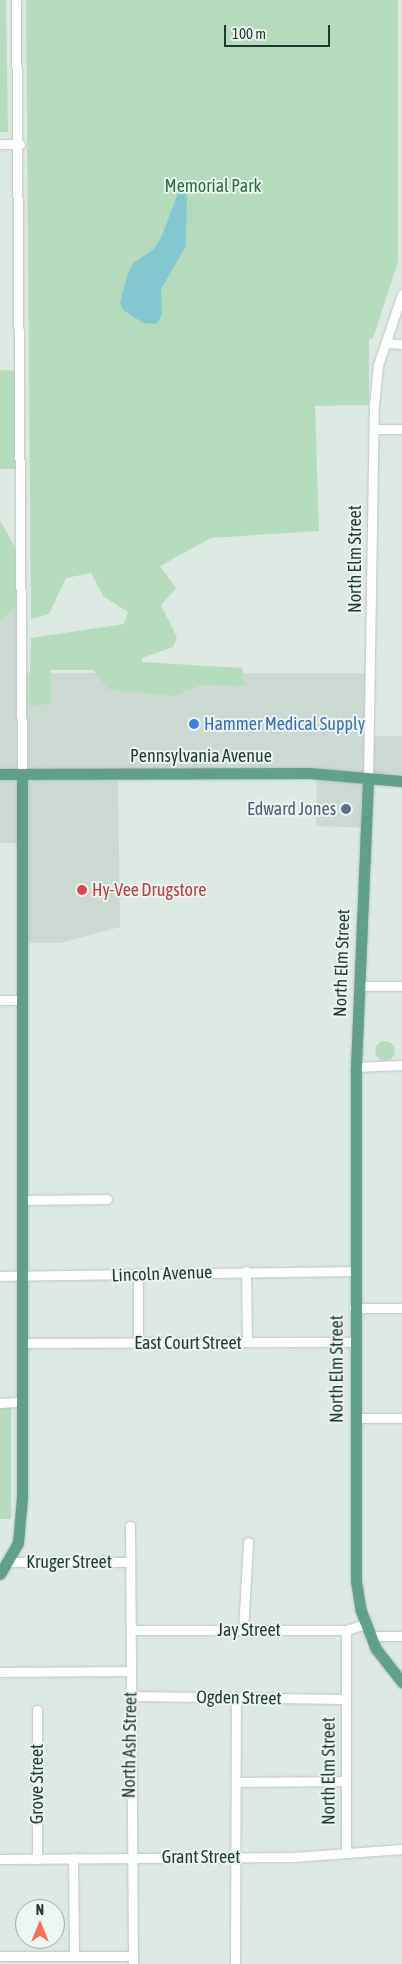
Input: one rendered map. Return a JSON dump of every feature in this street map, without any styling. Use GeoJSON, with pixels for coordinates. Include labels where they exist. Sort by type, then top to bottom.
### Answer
{"type":"FeatureCollection","features":[{"type":"Feature","properties":{"kind":"main road","name":"Pennsylvania Avenue"},"geometry":{"type":"LineString","coordinates":[[0,774],[309,773],[368,780],[402,781]]}},
{"type":"Feature","properties":{"kind":"main road"},"geometry":{"type":"LineString","coordinates":[[0,1574],[8,1562],[21,1525],[22,774]]}},
{"type":"Feature","properties":{"kind":"main road","name":"North Elm Street"},"geometry":{"type":"LineString","coordinates":[[368,780],[356,1067],[354,1271],[356,1581],[366,1624],[371,1636],[386,1666],[402,1682]]}},
{"type":"Feature","properties":{"kind":"street"},"geometry":{"type":"LineString","coordinates":[[16,0],[20,144],[22,774]]}},
{"type":"Feature","properties":{"kind":"street"},"geometry":{"type":"LineString","coordinates":[[0,144],[20,144]]}},
{"type":"Feature","properties":{"kind":"street","name":"North Elm Street"},"geometry":{"type":"LineString","coordinates":[[368,780],[374,429],[378,366],[402,294]]}},
{"type":"Feature","properties":{"kind":"street"},"geometry":{"type":"LineString","coordinates":[[386,343],[402,344]]}},
{"type":"Feature","properties":{"kind":"street"},"geometry":{"type":"LineString","coordinates":[[374,429],[402,429]]}},
{"type":"Feature","properties":{"kind":"street"},"geometry":{"type":"LineString","coordinates":[[359,986],[402,986]]}},
{"type":"Feature","properties":{"kind":"street"},"geometry":{"type":"LineString","coordinates":[[0,1000],[22,1000]]}},
{"type":"Feature","properties":{"kind":"street"},"geometry":{"type":"LineString","coordinates":[[356,1067],[402,1065]]}},
{"type":"Feature","properties":{"kind":"street"},"geometry":{"type":"LineString","coordinates":[[22,1200],[107,1199]]}},
{"type":"Feature","properties":{"kind":"street"},"geometry":{"type":"LineString","coordinates":[[246,1271],[246,1342]]}},
{"type":"Feature","properties":{"kind":"street","name":"Lincoln Avenue"},"geometry":{"type":"LineString","coordinates":[[0,1276],[246,1271],[354,1271]]}},
{"type":"Feature","properties":{"kind":"street"},"geometry":{"type":"LineString","coordinates":[[138,1273],[138,1343]]}},
{"type":"Feature","properties":{"kind":"street"},"geometry":{"type":"LineString","coordinates":[[354,1308],[402,1308]]}},
{"type":"Feature","properties":{"kind":"street","name":"East Court Street"},"geometry":{"type":"LineString","coordinates":[[22,1343],[354,1342]]}},
{"type":"Feature","properties":{"kind":"street"},"geometry":{"type":"LineString","coordinates":[[0,1403],[22,1402]]}},
{"type":"Feature","properties":{"kind":"street"},"geometry":{"type":"LineString","coordinates":[[355,1418],[402,1418]]}},
{"type":"Feature","properties":{"kind":"street","name":"North Ash Street"},"geometry":{"type":"LineString","coordinates":[[130,1526],[131,1696],[129,1858],[132,1960]]}},
{"type":"Feature","properties":{"kind":"street"},"geometry":{"type":"LineString","coordinates":[[243,1630],[248,1542]]}},
{"type":"Feature","properties":{"kind":"street","name":"Kruger Street"},"geometry":{"type":"LineString","coordinates":[[8,1562],[130,1562]]}},
{"type":"Feature","properties":{"kind":"street","name":"Jay Street"},"geometry":{"type":"LineString","coordinates":[[131,1630],[346,1630],[366,1624]]}},
{"type":"Feature","properties":{"kind":"street","name":"North Elm Street"},"geometry":{"type":"LineString","coordinates":[[346,1630],[346,1852]]}},
{"type":"Feature","properties":{"kind":"street"},"geometry":{"type":"LineString","coordinates":[[371,1636],[402,1636]]}},
{"type":"Feature","properties":{"kind":"street"},"geometry":{"type":"LineString","coordinates":[[0,1672],[131,1671]]}},
{"type":"Feature","properties":{"kind":"street","name":"Ogden Street"},"geometry":{"type":"LineString","coordinates":[[131,1696],[346,1699]]}},
{"type":"Feature","properties":{"kind":"street"},"geometry":{"type":"LineString","coordinates":[[235,1964],[236,1698]]}},
{"type":"Feature","properties":{"kind":"street","name":"Grove Street"},"geometry":{"type":"LineString","coordinates":[[37,1710],[37,1859]]}},
{"type":"Feature","properties":{"kind":"street"},"geometry":{"type":"LineString","coordinates":[[236,1782],[346,1781]]}},
{"type":"Feature","properties":{"kind":"street","name":"Grant Street"},"geometry":{"type":"LineString","coordinates":[[0,1859],[235,1857],[402,1849]]}},
{"type":"Feature","properties":{"kind":"street"},"geometry":{"type":"LineString","coordinates":[[73,1858],[74,1956]]}},
{"type":"Feature","properties":{"kind":"street"},"geometry":{"type":"LineString","coordinates":[[0,1956],[74,1956],[132,1960]]}},
{"type":"Feature","properties":{"kind":"shaded area"},"geometry":{"type":"Polygon","coordinates":[[[20,605],[21,673],[372,673],[371,736],[402,736],[402,781],[368,780],[366,828],[316,826],[317,774],[118,774],[120,927],[60,943],[22,943],[22,843],[0,843],[0,620],[20,605]]]}},
{"type":"Feature","properties":{"kind":"green space"},"geometry":{"type":"Polygon","coordinates":[[[0,0],[6,0],[8,132],[0,132],[0,0]]]}},
{"type":"Feature","properties":{"kind":"green space","name":"Memorial Park"},"geometry":{"type":"Polygon","coordinates":[[[26,0],[398,0],[398,262],[373,338],[369,339],[369,405],[315,406],[319,531],[211,538],[160,566],[176,588],[161,605],[177,637],[173,647],[142,658],[142,662],[242,668],[245,686],[201,685],[174,696],[108,689],[93,670],[51,670],[50,704],[29,706],[31,638],[124,624],[128,612],[104,597],[91,573],[66,578],[49,614],[31,619],[26,0]]]}},
{"type":"Feature","properties":{"kind":"green space"},"geometry":{"type":"Polygon","coordinates":[[[0,370],[20,371],[19,469],[0,469],[0,370]]]}},
{"type":"Feature","properties":{"kind":"green space"},"geometry":{"type":"Polygon","coordinates":[[[0,520],[19,555],[20,605],[0,620],[0,520]]]}},
{"type":"Feature","properties":{"kind":"green space"},"geometry":{"type":"Polygon","coordinates":[[[385,1041],[392,1044],[395,1051],[392,1058],[385,1061],[378,1058],[375,1051],[378,1044],[385,1041]]]}},
{"type":"Feature","properties":{"kind":"green space"},"geometry":{"type":"Polygon","coordinates":[[[0,1406],[11,1406],[11,1519],[0,1519],[0,1406]]]}},
{"type":"Feature","properties":{"kind":"water"},"geometry":{"type":"Polygon","coordinates":[[[187,187],[186,246],[161,289],[162,315],[156,324],[143,323],[123,310],[120,303],[127,276],[133,263],[153,250],[161,238],[178,193],[187,187]]]}},
{"type":"Feature","properties":{"kind":"place","name":"Hammer Medical Supply"},"geometry":{"type":"Point","coordinates":[194,724]}},
{"type":"Feature","properties":{"kind":"place","name":"Edward Jones"},"geometry":{"type":"Point","coordinates":[346,809]}},
{"type":"Feature","properties":{"kind":"place","name":"Hy-Vee Drugstore"},"geometry":{"type":"Point","coordinates":[82,890]}}]}
